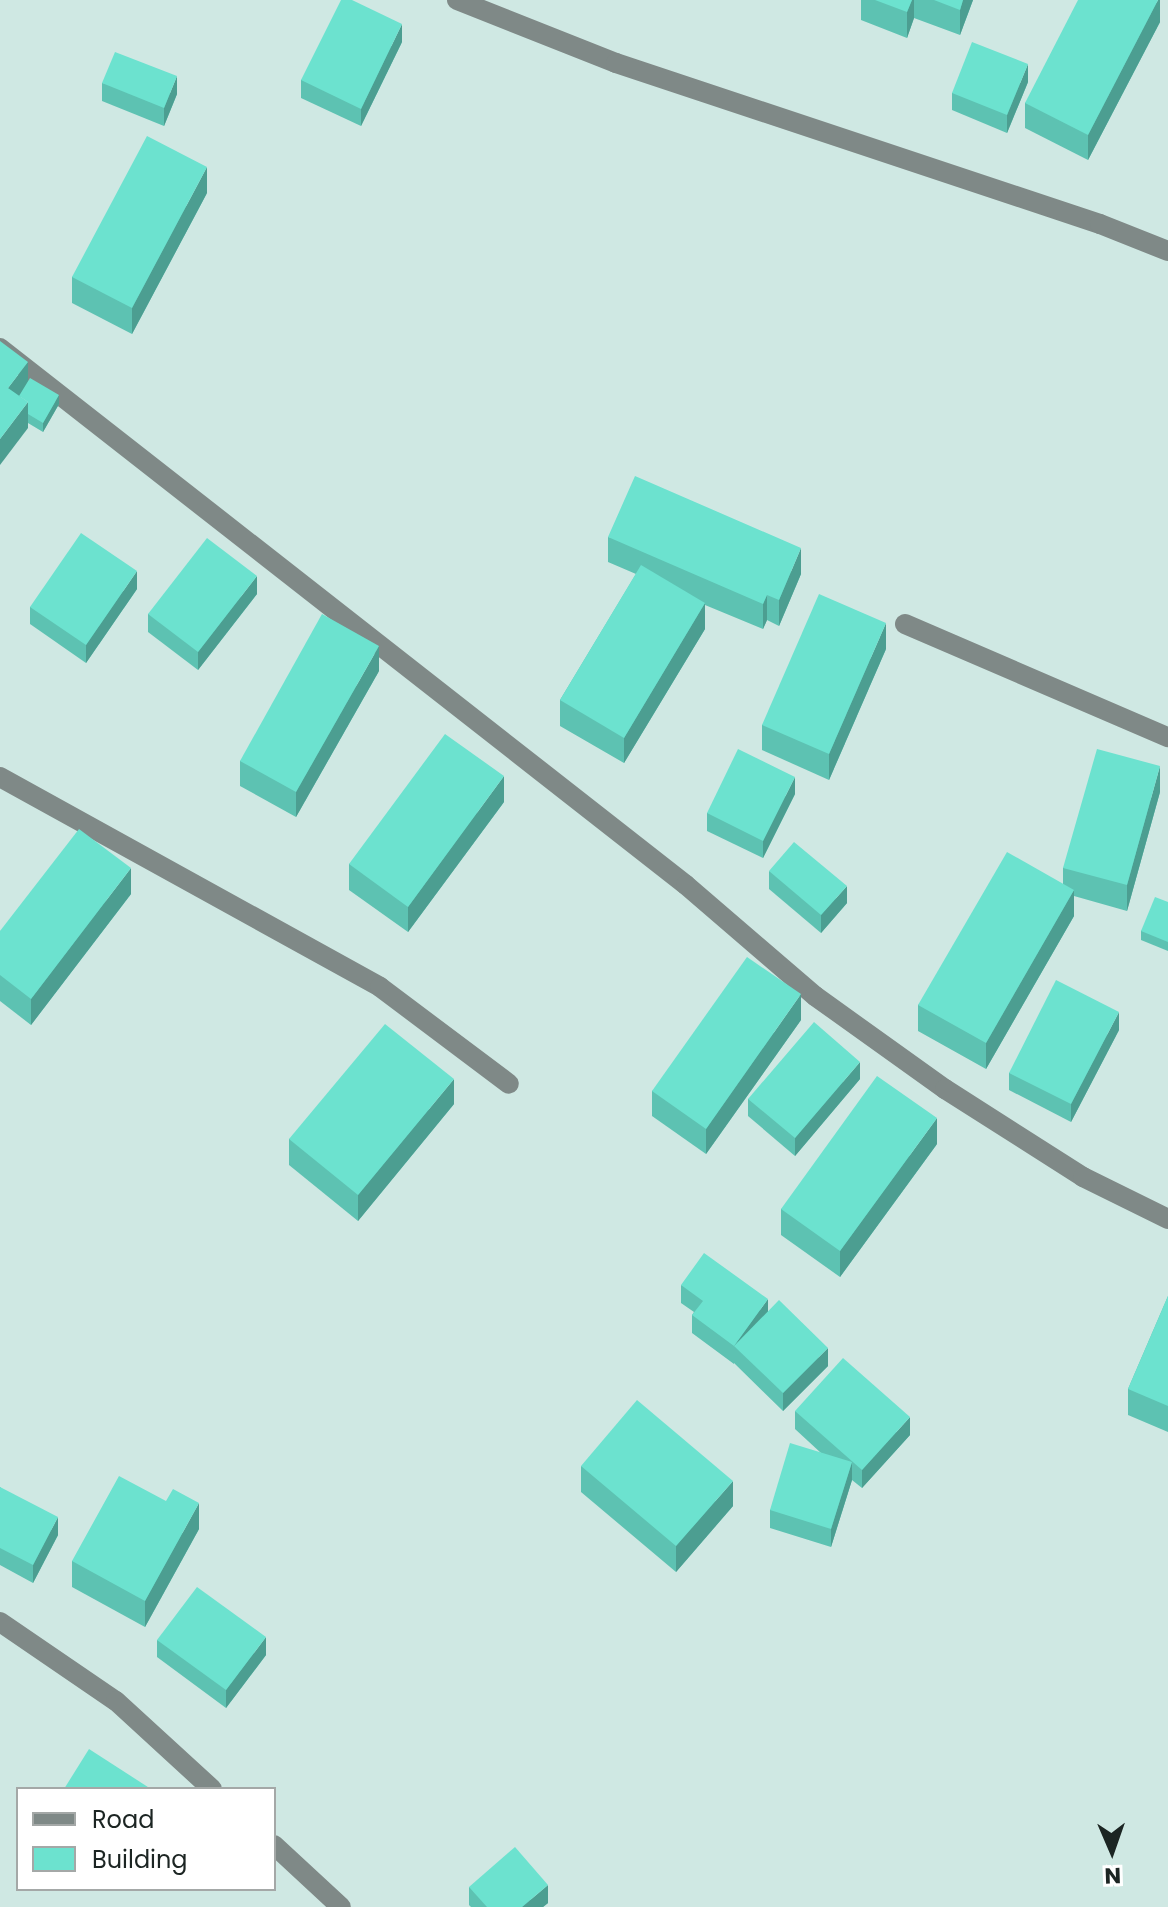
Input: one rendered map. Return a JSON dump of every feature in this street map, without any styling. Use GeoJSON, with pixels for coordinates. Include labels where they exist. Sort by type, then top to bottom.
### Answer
{"type":"FeatureCollection","features":[{"type":"Feature","properties":{"kind":"street"},"geometry":{"type":"LineString","coordinates":[[457,0],[616,63],[1085,218],[1168,251]]}},
{"type":"Feature","properties":{"kind":"street"},"geometry":{"type":"LineString","coordinates":[[0,348],[686,885],[815,996],[945,1089],[1083,1177],[1168,1219]]}},
{"type":"Feature","properties":{"kind":"street"},"geometry":{"type":"LineString","coordinates":[[905,624],[1167,732]]}},
{"type":"Feature","properties":{"kind":"street"},"geometry":{"type":"LineString","coordinates":[[0,777],[380,987],[509,1084]]}},
{"type":"Feature","properties":{"kind":"street"},"geometry":{"type":"LineString","coordinates":[[0,1622],[116,1701],[210,1787]]}},
{"type":"Feature","properties":{"kind":"street"},"geometry":{"type":"LineString","coordinates":[[276,1847],[341,1907]]}},
{"type":"Feature","properties":{"kind":"building"},"geometry":{"type":"Polygon","coordinates":[[[341,0],[352,0],[402,24],[361,109],[301,80],[341,0]]]}},
{"type":"Feature","properties":{"kind":"building"},"geometry":{"type":"Polygon","coordinates":[[[875,0],[912,0],[907,12],[875,0]]]}},
{"type":"Feature","properties":{"kind":"building"},"geometry":{"type":"Polygon","coordinates":[[[934,0],[963,0],[960,10],[934,0]]]}},
{"type":"Feature","properties":{"kind":"building"},"geometry":{"type":"Polygon","coordinates":[[[1078,0],[1158,0],[1088,135],[1025,103],[1078,0]]]}},
{"type":"Feature","properties":{"kind":"building"},"geometry":{"type":"Polygon","coordinates":[[[972,42],[1028,64],[1007,115],[952,93],[972,42]]]}},
{"type":"Feature","properties":{"kind":"building"},"geometry":{"type":"Polygon","coordinates":[[[115,52],[177,76],[164,108],[102,83],[115,52]]]}},
{"type":"Feature","properties":{"kind":"building"},"geometry":{"type":"Polygon","coordinates":[[[147,136],[207,167],[132,308],[72,277],[147,136]]]}},
{"type":"Feature","properties":{"kind":"building"},"geometry":{"type":"Polygon","coordinates":[[[0,341],[28,362],[8,388],[28,402],[0,439],[0,341]]]}},
{"type":"Feature","properties":{"kind":"building"},"geometry":{"type":"Polygon","coordinates":[[[30,378],[59,395],[43,423],[28,414],[28,402],[19,396],[30,378]]]}},
{"type":"Feature","properties":{"kind":"building"},"geometry":{"type":"Polygon","coordinates":[[[635,476],[801,548],[779,600],[767,595],[763,604],[608,537],[635,476]]]}},
{"type":"Feature","properties":{"kind":"building"},"geometry":{"type":"Polygon","coordinates":[[[81,533],[137,571],[86,645],[30,607],[81,533]]]}},
{"type":"Feature","properties":{"kind":"building"},"geometry":{"type":"Polygon","coordinates":[[[207,538],[257,576],[198,652],[148,614],[207,538]]]}},
{"type":"Feature","properties":{"kind":"building"},"geometry":{"type":"Polygon","coordinates":[[[641,565],[705,603],[624,738],[560,700],[641,565]]]}},
{"type":"Feature","properties":{"kind":"building"},"geometry":{"type":"Polygon","coordinates":[[[819,594],[886,623],[829,754],[762,725],[819,594]]]}},
{"type":"Feature","properties":{"kind":"building"},"geometry":{"type":"Polygon","coordinates":[[[322,614],[379,646],[296,792],[240,761],[322,614]]]}},
{"type":"Feature","properties":{"kind":"building"},"geometry":{"type":"Polygon","coordinates":[[[445,734],[504,776],[408,907],[349,864],[445,734]]]}},
{"type":"Feature","properties":{"kind":"building"},"geometry":{"type":"Polygon","coordinates":[[[738,749],[795,777],[763,841],[707,813],[738,749]]]}},
{"type":"Feature","properties":{"kind":"building"},"geometry":{"type":"Polygon","coordinates":[[[1097,749],[1160,766],[1127,885],[1063,868],[1097,749]]]}},
{"type":"Feature","properties":{"kind":"building"},"geometry":{"type":"Polygon","coordinates":[[[79,829],[131,868],[31,999],[0,975],[0,931],[79,829]]]}},
{"type":"Feature","properties":{"kind":"building"},"geometry":{"type":"Polygon","coordinates":[[[794,842],[847,886],[821,915],[769,871],[794,842]]]}},
{"type":"Feature","properties":{"kind":"building"},"geometry":{"type":"Polygon","coordinates":[[[1007,852],[1074,890],[986,1043],[918,1005],[1007,852]]]}},
{"type":"Feature","properties":{"kind":"building"},"geometry":{"type":"Polygon","coordinates":[[[1155,897],[1168,902],[1168,942],[1141,931],[1155,897]]]}},
{"type":"Feature","properties":{"kind":"building"},"geometry":{"type":"Polygon","coordinates":[[[747,957],[801,994],[706,1129],[652,1091],[747,957]]]}},
{"type":"Feature","properties":{"kind":"building"},"geometry":{"type":"Polygon","coordinates":[[[1056,980],[1119,1012],[1071,1104],[1009,1073],[1056,980]]]}},
{"type":"Feature","properties":{"kind":"building"},"geometry":{"type":"Polygon","coordinates":[[[814,1022],[860,1062],[795,1138],[748,1099],[814,1022]]]}},
{"type":"Feature","properties":{"kind":"building"},"geometry":{"type":"Polygon","coordinates":[[[385,1024],[454,1079],[358,1195],[289,1139],[385,1024]]]}},
{"type":"Feature","properties":{"kind":"building"},"geometry":{"type":"Polygon","coordinates":[[[877,1076],[937,1118],[840,1251],[781,1209],[877,1076]]]}},
{"type":"Feature","properties":{"kind":"building"},"geometry":{"type":"Polygon","coordinates":[[[704,1253],[768,1299],[734,1346],[692,1315],[703,1301],[681,1285],[704,1253]]]}},
{"type":"Feature","properties":{"kind":"building"},"geometry":{"type":"Polygon","coordinates":[[[1168,1296],[1168,1406],[1128,1389],[1168,1296]]]}},
{"type":"Feature","properties":{"kind":"building"},"geometry":{"type":"Polygon","coordinates":[[[779,1300],[828,1348],[783,1393],[734,1346],[779,1300]]]}},
{"type":"Feature","properties":{"kind":"building"},"geometry":{"type":"Polygon","coordinates":[[[843,1358],[910,1417],[862,1470],[795,1411],[843,1358]]]}},
{"type":"Feature","properties":{"kind":"building"},"geometry":{"type":"Polygon","coordinates":[[[637,1400],[733,1481],[676,1546],[581,1466],[637,1400]]]}},
{"type":"Feature","properties":{"kind":"building"},"geometry":{"type":"Polygon","coordinates":[[[790,1443],[852,1462],[831,1529],[770,1510],[790,1443]]]}},
{"type":"Feature","properties":{"kind":"building"},"geometry":{"type":"Polygon","coordinates":[[[119,1476],[166,1501],[173,1489],[199,1503],[145,1601],[72,1561],[119,1476]]]}},
{"type":"Feature","properties":{"kind":"building"},"geometry":{"type":"Polygon","coordinates":[[[0,1487],[58,1517],[33,1565],[0,1548],[0,1487]]]}},
{"type":"Feature","properties":{"kind":"building"},"geometry":{"type":"Polygon","coordinates":[[[197,1587],[266,1637],[226,1690],[157,1640],[197,1587]]]}},
{"type":"Feature","properties":{"kind":"building"},"geometry":{"type":"Polygon","coordinates":[[[89,1749],[148,1787],[65,1787],[89,1749]]]}},
{"type":"Feature","properties":{"kind":"building"},"geometry":{"type":"Polygon","coordinates":[[[515,1847],[548,1885],[522,1907],[487,1907],[469,1887],[515,1847]]]}}]}
